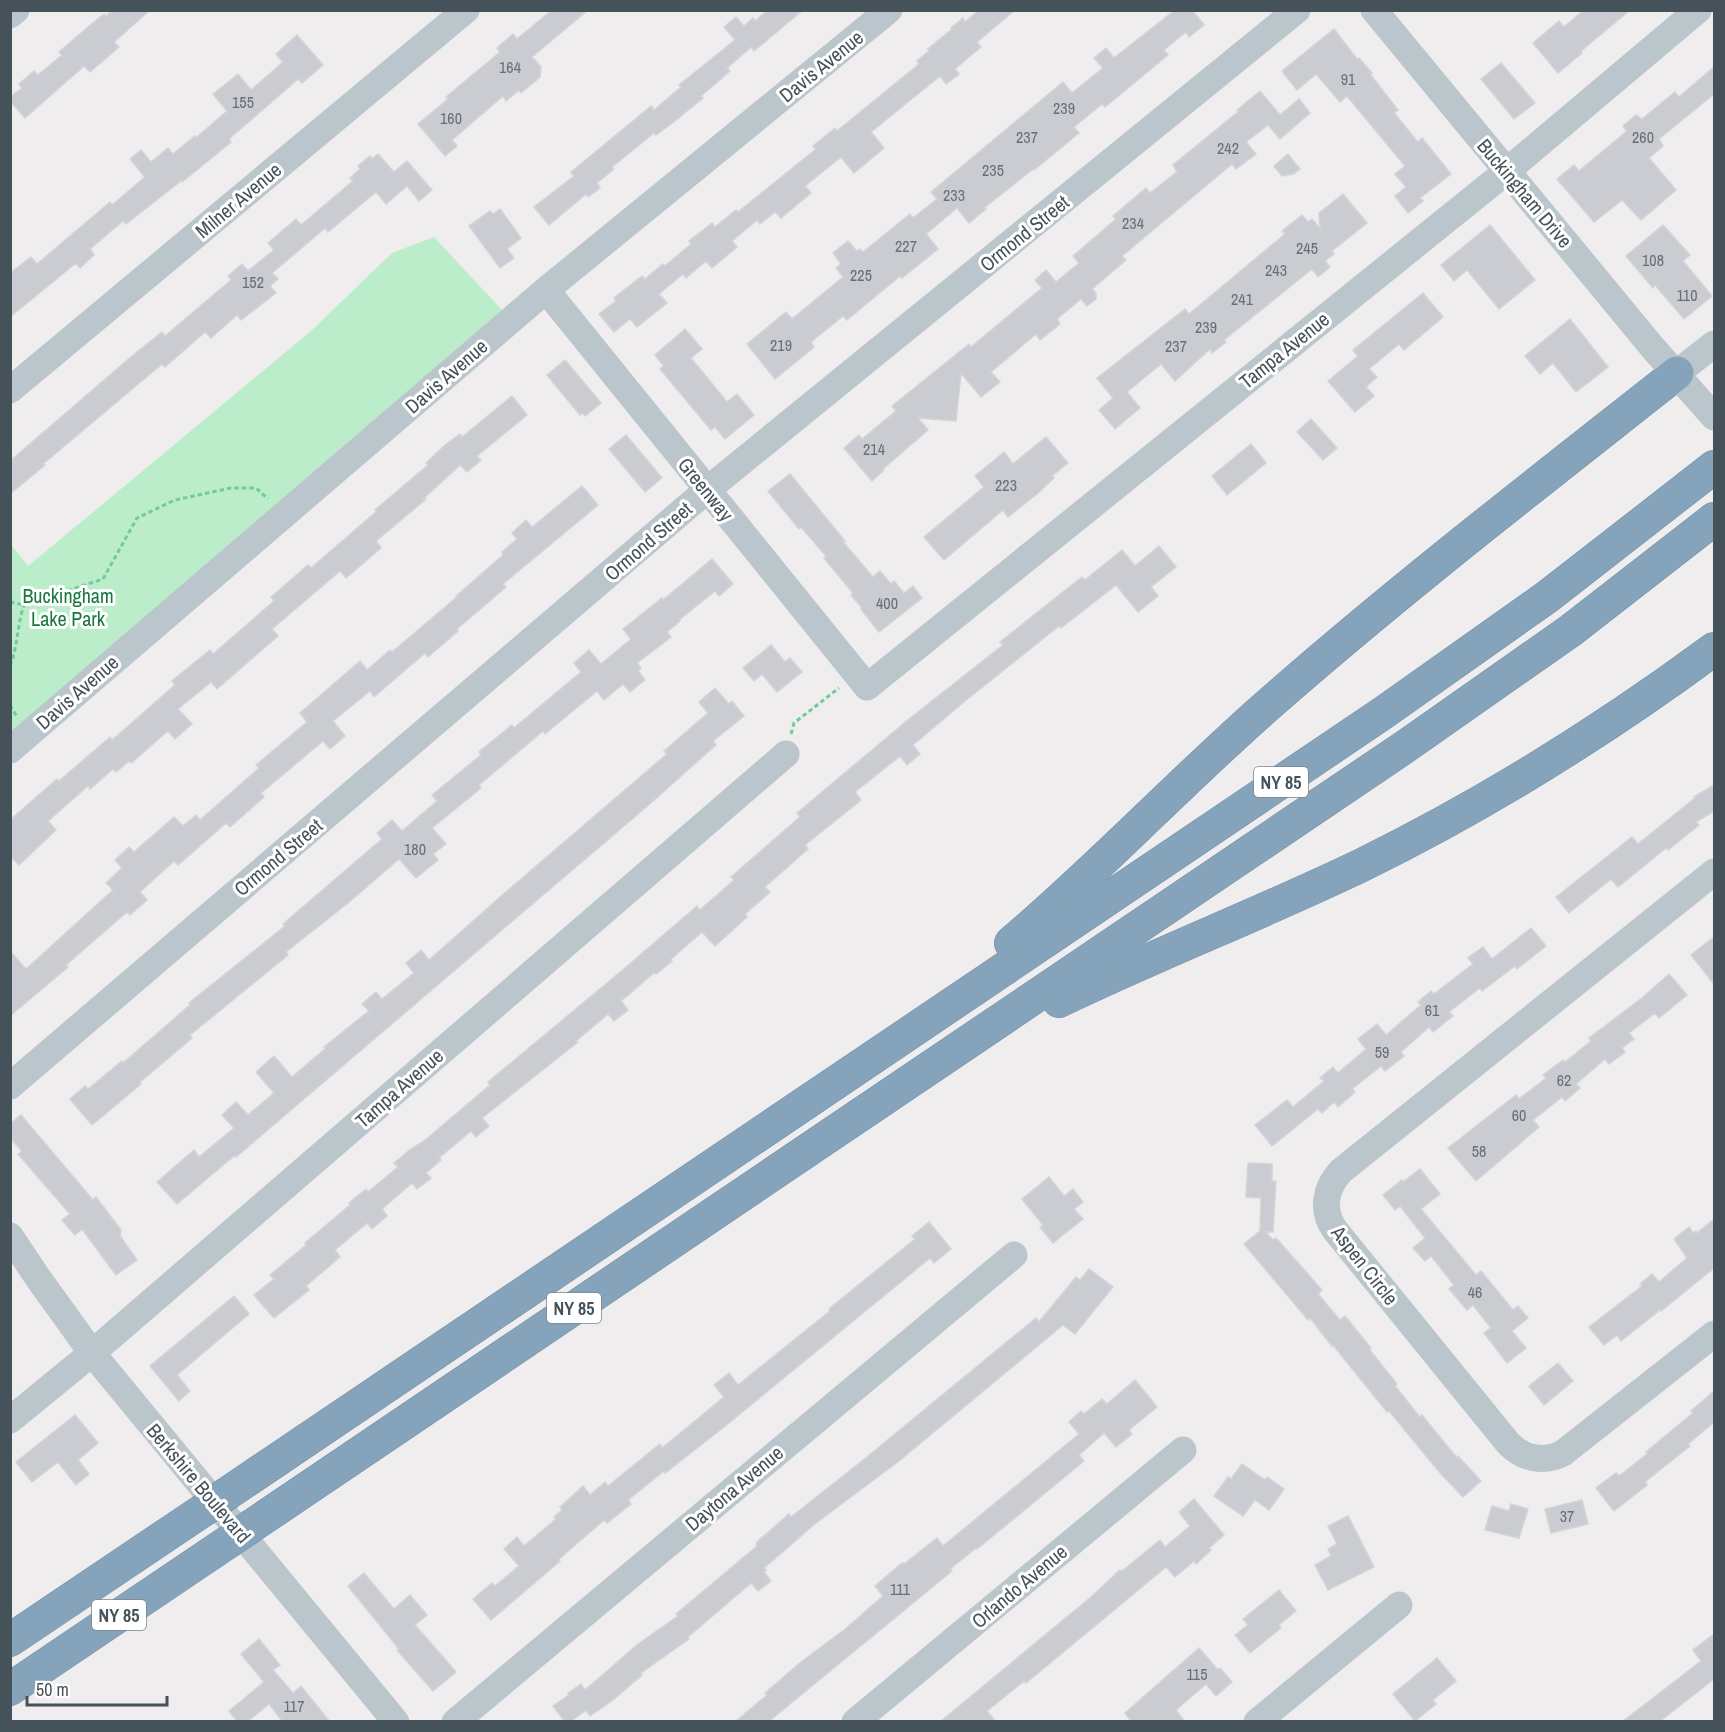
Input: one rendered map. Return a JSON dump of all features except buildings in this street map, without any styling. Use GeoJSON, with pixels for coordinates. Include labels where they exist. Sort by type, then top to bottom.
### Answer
{"type":"FeatureCollection","features":[{"type":"Feature","properties":{"kind":"highway"},"geometry":{"type":"LineString","coordinates":[[837,1082],[1040,919],[1219,748],[1410,583],[1677,373]]}},
{"type":"Feature","properties":{"kind":"highway","name":"NY 85"},"geometry":{"type":"LineString","coordinates":[[10,1640],[1493,637],[1598,559],[1714,467]]}},
{"type":"Feature","properties":{"kind":"highway","name":"NY 85"},"geometry":{"type":"LineString","coordinates":[[10,1689],[1461,709],[1570,631],[1714,519]]}},
{"type":"Feature","properties":{"kind":"highway"},"geometry":{"type":"LineString","coordinates":[[895,1092],[1055,1003],[1315,887],[1478,804],[1593,734],[1714,650]]}},
{"type":"Feature","properties":{"kind":"street"},"geometry":{"type":"LineString","coordinates":[[10,15],[16,10]]}},
{"type":"Feature","properties":{"kind":"street","name":"Milner Avenue"},"geometry":{"type":"LineString","coordinates":[[10,390],[466,10]]}},
{"type":"Feature","properties":{"kind":"street","name":"Davis Avenue"},"geometry":{"type":"LineString","coordinates":[[10,750],[546,290],[889,10]]}},
{"type":"Feature","properties":{"kind":"street","name":"Ormond Street"},"geometry":{"type":"LineString","coordinates":[[10,1086],[707,490],[1297,10]]}},
{"type":"Feature","properties":{"kind":"street","name":"Buckingham Drive"},"geometry":{"type":"LineString","coordinates":[[1374,10],[1653,348],[1714,417]]}},
{"type":"Feature","properties":{"kind":"street","name":"Tampa Avenue"},"geometry":{"type":"LineString","coordinates":[[862,680],[1507,171],[1698,10]]}},
{"type":"Feature","properties":{"kind":"street","name":"Greenway"},"geometry":{"type":"LineString","coordinates":[[546,290],[862,680]]}},
{"type":"Feature","properties":{"kind":"street"},"geometry":{"type":"LineString","coordinates":[[1677,373],[1714,344]]}},
{"type":"Feature","properties":{"kind":"street","name":"Tampa Avenue"},"geometry":{"type":"LineString","coordinates":[[10,1420],[92,1353],[786,754]]}},
{"type":"Feature","properties":{"kind":"street","name":"Aspen Circle"},"geometry":{"type":"LineString","coordinates":[[1714,872],[1341,1171],[1331,1183],[1326,1204],[1332,1225],[1358,1258],[1509,1443],[1516,1450],[1531,1457],[1547,1458],[1563,1453],[1714,1334]]}},
{"type":"Feature","properties":{"kind":"street","name":"Berkshire Boulevard"},"geometry":{"type":"LineString","coordinates":[[10,1236],[92,1353],[396,1722]]}},
{"type":"Feature","properties":{"kind":"street","name":"Daytona Avenue"},"geometry":{"type":"LineString","coordinates":[[455,1722],[1014,1255]]}},
{"type":"Feature","properties":{"kind":"street","name":"Orlando Avenue"},"geometry":{"type":"LineString","coordinates":[[855,1722],[1183,1449]]}},
{"type":"Feature","properties":{"kind":"street"},"geometry":{"type":"LineString","coordinates":[[1257,1722],[1398,1605]]}},
{"type":"Feature","properties":{"kind":"path"},"geometry":{"type":"LineString","coordinates":[[10,602],[24,605],[104,579],[137,518],[175,500],[231,488],[256,488],[285,514]]}},
{"type":"Feature","properties":{"kind":"path"},"geometry":{"type":"LineString","coordinates":[[10,666],[15,655],[18,621],[24,605]]}},
{"type":"Feature","properties":{"kind":"path"},"geometry":{"type":"LineString","coordinates":[[786,754],[794,723],[862,680]]}},
{"type":"Feature","properties":{"kind":"green space","name":"Buckingham Lake Park"},"geometry":{"type":"Polygon","coordinates":[[[434,237],[502,310],[11,733],[10,543],[28,566],[310,332],[392,253],[434,237]]]}}]}
